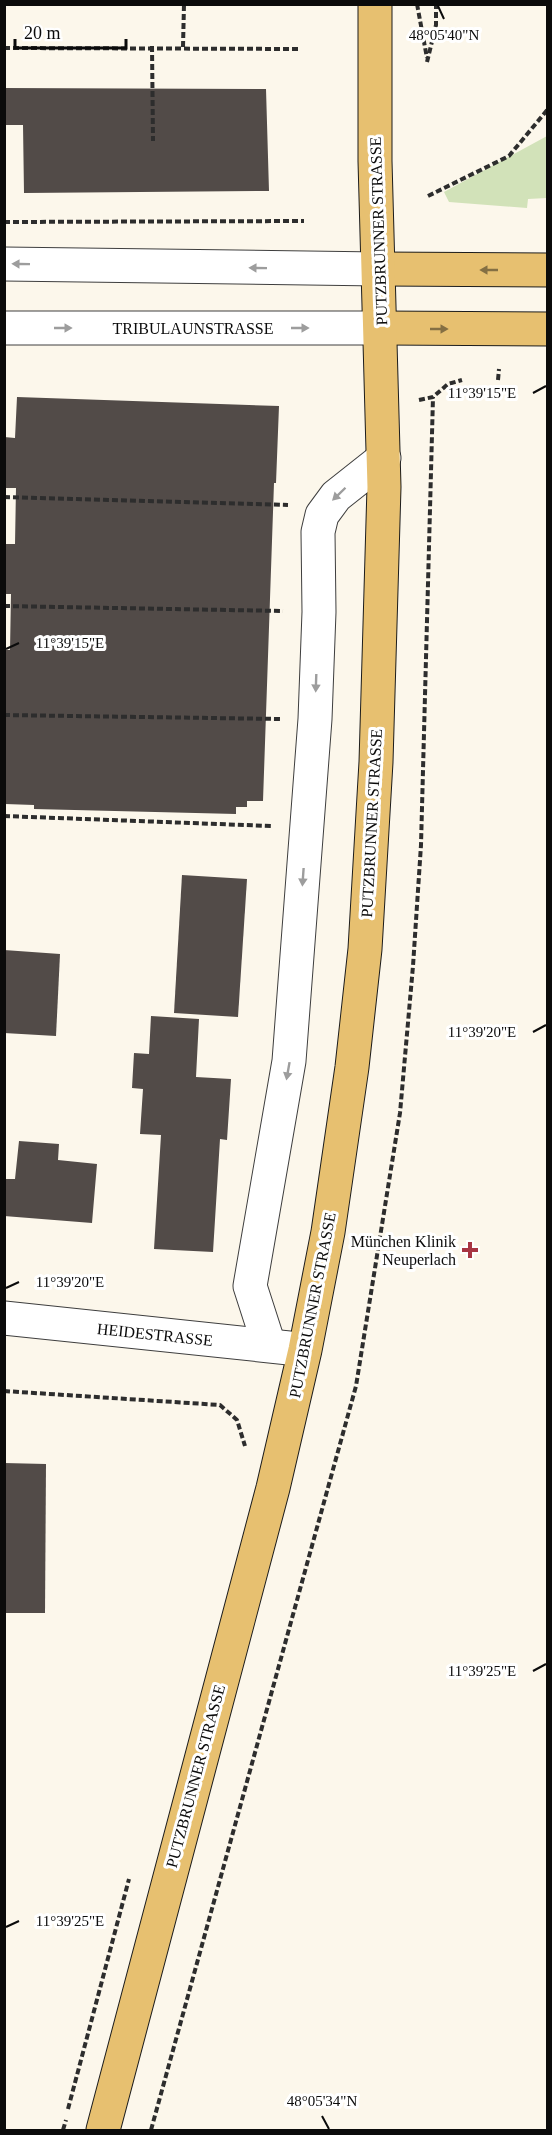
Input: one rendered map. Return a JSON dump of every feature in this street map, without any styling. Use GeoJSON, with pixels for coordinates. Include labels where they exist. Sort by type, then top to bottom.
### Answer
{"type":"FeatureCollection","features":[{"type":"Feature","properties":{"kind":"main road","name":"PUTZBRUNNER STRASSE"},"geometry":{"type":"LineString","coordinates":[[103,2130],[273,1488],[305,1350],[328,1232],[352,1067],[365,950],[375,762],[384,458],[375,161],[375,4]]}},
{"type":"Feature","properties":{"kind":"main road"},"geometry":{"type":"LineString","coordinates":[[379,269],[548,270]]}},
{"type":"Feature","properties":{"kind":"main road"},"geometry":{"type":"LineString","coordinates":[[381,328],[548,329]]}},
{"type":"Feature","properties":{"kind":"street"},"geometry":{"type":"LineString","coordinates":[[4,264],[379,269]]}},
{"type":"Feature","properties":{"kind":"street","name":"TRIBULAUNSTRASSE"},"geometry":{"type":"LineString","coordinates":[[4,328],[381,328]]}},
{"type":"Feature","properties":{"kind":"street","name":"PUTZBRUNNER STRASSE"},"geometry":{"type":"LineString","coordinates":[[269,1345],[250,1286],[289,1061],[315,719],[319,612],[318,532],[322,515],[336,496],[384,458]]}},
{"type":"Feature","properties":{"kind":"street","name":"HEIDESTRASSE"},"geometry":{"type":"LineString","coordinates":[[4,1318],[305,1350]]}},
{"type":"Feature","properties":{"kind":"path"},"geometry":{"type":"LineString","coordinates":[[183,47],[184,4]]}},
{"type":"Feature","properties":{"kind":"path"},"geometry":{"type":"LineString","coordinates":[[417,4],[428,62],[436,25],[436,4]]}},
{"type":"Feature","properties":{"kind":"path"},"geometry":{"type":"LineString","coordinates":[[152,46],[153,141]]}},
{"type":"Feature","properties":{"kind":"path"},"geometry":{"type":"LineString","coordinates":[[4,48],[152,46],[300,49]]}},
{"type":"Feature","properties":{"kind":"path"},"geometry":{"type":"LineString","coordinates":[[428,196],[509,156],[548,109]]}},
{"type":"Feature","properties":{"kind":"path"},"geometry":{"type":"LineString","coordinates":[[4,222],[304,221]]}},
{"type":"Feature","properties":{"kind":"path"},"geometry":{"type":"LineString","coordinates":[[498,380],[499,369]]}},
{"type":"Feature","properties":{"kind":"path"},"geometry":{"type":"LineString","coordinates":[[419,398],[433,397],[448,384],[462,380]]}},
{"type":"Feature","properties":{"kind":"path"},"geometry":{"type":"LineString","coordinates":[[4,497],[296,505]]}},
{"type":"Feature","properties":{"kind":"path"},"geometry":{"type":"LineString","coordinates":[[4,606],[319,612]]}},
{"type":"Feature","properties":{"kind":"path"},"geometry":{"type":"LineString","coordinates":[[4,715],[315,719]]}},
{"type":"Feature","properties":{"kind":"path"},"geometry":{"type":"LineString","coordinates":[[4,816],[307,827]]}},
{"type":"Feature","properties":{"kind":"path"},"geometry":{"type":"LineString","coordinates":[[4,1391],[220,1405],[237,1420],[245,1446]]}},
{"type":"Feature","properties":{"kind":"green space"},"geometry":{"type":"Polygon","coordinates":[[[547,136],[547,198],[528,199],[527,208],[449,202],[444,192],[547,136]]]}},
{"type":"Feature","properties":{"kind":"building"},"geometry":{"type":"Polygon","coordinates":[[[4,88],[266,89],[269,191],[24,193],[23,125],[4,125],[4,88]]]}},
{"type":"Feature","properties":{"kind":"building"},"geometry":{"type":"Polygon","coordinates":[[[17,397],[279,406],[276,483],[274,483],[263,801],[247,801],[247,807],[236,807],[236,814],[34,809],[34,805],[5,804],[4,650],[10,650],[11,594],[4,594],[4,544],[15,544],[16,488],[4,488],[4,437],[15,438],[17,397]]]}},
{"type":"Feature","properties":{"kind":"building"},"geometry":{"type":"Polygon","coordinates":[[[182,875],[247,879],[238,1017],[174,1013],[182,875]]]}},
{"type":"Feature","properties":{"kind":"building"},"geometry":{"type":"Polygon","coordinates":[[[4,950],[60,954],[56,1036],[4,1033],[4,950]]]}},
{"type":"Feature","properties":{"kind":"building"},"geometry":{"type":"Polygon","coordinates":[[[151,1016],[199,1019],[196,1077],[231,1079],[227,1140],[220,1139],[213,1252],[154,1249],[161,1135],[140,1134],[143,1089],[132,1088],[134,1053],[149,1054],[151,1016]]]}},
{"type":"Feature","properties":{"kind":"building"},"geometry":{"type":"Polygon","coordinates":[[[19,1141],[59,1144],[58,1160],[97,1164],[92,1223],[4,1216],[4,1179],[15,1179],[19,1141]]]}},
{"type":"Feature","properties":{"kind":"building"},"geometry":{"type":"Polygon","coordinates":[[[4,1463],[46,1464],[45,1613],[4,1613],[4,1463]]]}},
{"type":"Feature","properties":{"kind":"place","name":"München Klinik Neuperlach"},"geometry":{"type":"Point","coordinates":[470,1250]}}]}
